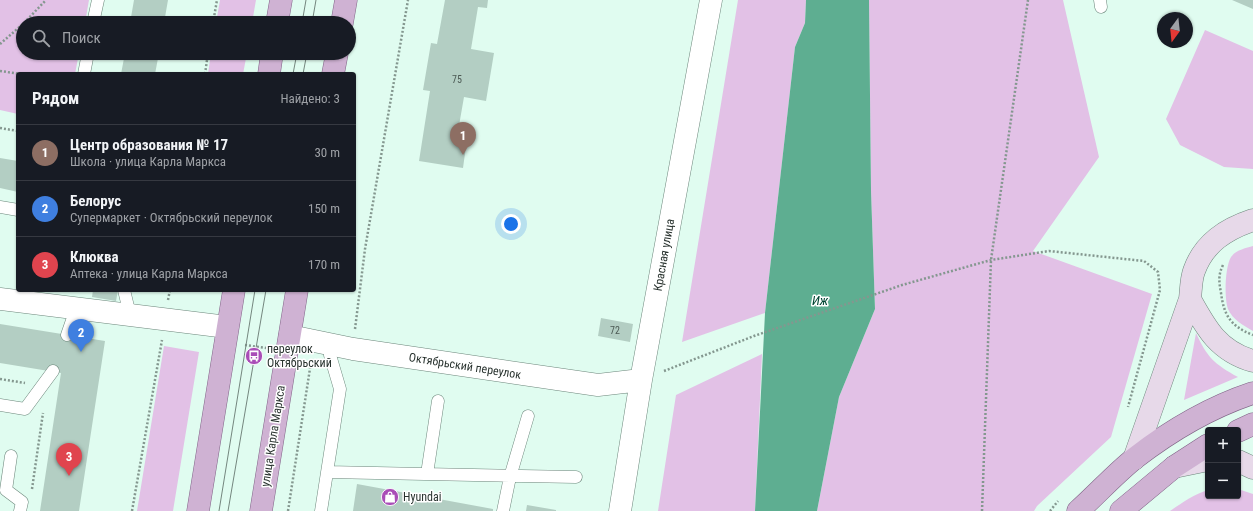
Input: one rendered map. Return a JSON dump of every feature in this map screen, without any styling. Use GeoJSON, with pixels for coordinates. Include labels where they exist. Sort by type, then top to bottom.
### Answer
{"type":"FeatureCollection","features":[{"type":"Feature","properties":{"kind":"main road"},"geometry":{"type":"LineString","coordinates":[[278,16],[280,0]]}},
{"type":"Feature","properties":{"kind":"main road"},"geometry":{"type":"LineString","coordinates":[[343,16],[346,0]]}},
{"type":"Feature","properties":{"kind":"main road"},"geometry":{"type":"LineString","coordinates":[[268,72],[271,60]]}},
{"type":"Feature","properties":{"kind":"main road"},"geometry":{"type":"LineString","coordinates":[[333,72],[336,60]]}},
{"type":"Feature","properties":{"kind":"main road"},"geometry":{"type":"LineString","coordinates":[[1134,459],[1190,299],[1194,272],[1203,254],[1216,239],[1233,227],[1253,220]]}},
{"type":"Feature","properties":{"kind":"main road"},"geometry":{"type":"LineString","coordinates":[[198,511],[234,292]]}},
{"type":"Feature","properties":{"kind":"main road","name":"улица Карла Маркса"},"geometry":{"type":"LineString","coordinates":[[260,511],[297,292]]}},
{"type":"Feature","properties":{"kind":"main road"},"geometry":{"type":"LineString","coordinates":[[1190,299],[1206,327],[1225,347],[1253,361]]}},
{"type":"Feature","properties":{"kind":"main road"},"geometry":{"type":"LineString","coordinates":[[1078,511],[1134,459],[1195,419],[1253,393]]}},
{"type":"Feature","properties":{"kind":"main road"},"geometry":{"type":"LineString","coordinates":[[1241,430],[1253,424]]}},
{"type":"Feature","properties":{"kind":"main road"},"geometry":{"type":"LineString","coordinates":[[1121,511],[1174,467],[1205,447]]}},
{"type":"Feature","properties":{"kind":"main road"},"geometry":{"type":"LineString","coordinates":[[1174,467],[1205,461]]}},
{"type":"Feature","properties":{"kind":"main road"},"geometry":{"type":"LineString","coordinates":[[1240,463],[1253,468]]}},
{"type":"Feature","properties":{"kind":"street","name":"Красная улица"},"geometry":{"type":"LineString","coordinates":[[620,511],[641,380],[711,0]]}},
{"type":"Feature","properties":{"kind":"street"},"geometry":{"type":"LineString","coordinates":[[0,299],[228,327]]}},
{"type":"Feature","properties":{"kind":"street","name":"Октябрьский переулок"},"geometry":{"type":"LineString","coordinates":[[290,336],[321,350],[352,349],[598,385],[641,380]]}},
{"type":"Feature","properties":{"kind":"lane"},"geometry":{"type":"LineString","coordinates":[[95,16],[98,0]]}},
{"type":"Feature","properties":{"kind":"lane"},"geometry":{"type":"LineString","coordinates":[[84,72],[87,60]]}},
{"type":"Feature","properties":{"kind":"lane"},"geometry":{"type":"LineString","coordinates":[[0,207],[16,210]]}},
{"type":"Feature","properties":{"kind":"lane"},"geometry":{"type":"LineString","coordinates":[[124,292],[130,315]]}},
{"type":"Feature","properties":{"kind":"lane"},"geometry":{"type":"LineString","coordinates":[[67,335],[76,309]]}},
{"type":"Feature","properties":{"kind":"lane"},"geometry":{"type":"LineString","coordinates":[[321,350],[330,355],[340,389],[321,511]]}},
{"type":"Feature","properties":{"kind":"lane"},"geometry":{"type":"LineString","coordinates":[[0,406],[25,410],[44,386],[53,371]]}},
{"type":"Feature","properties":{"kind":"lane"},"geometry":{"type":"LineString","coordinates":[[427,474],[438,401]]}},
{"type":"Feature","properties":{"kind":"lane"},"geometry":{"type":"LineString","coordinates":[[504,511],[510,477],[528,416]]}},
{"type":"Feature","properties":{"kind":"lane"},"geometry":{"type":"LineString","coordinates":[[11,456],[6,490],[22,502],[20,511]]}},
{"type":"Feature","properties":{"kind":"lane"},"geometry":{"type":"LineString","coordinates":[[327,472],[510,477],[576,477]]}},
{"type":"Feature","properties":{"kind":"path"},"geometry":{"type":"LineString","coordinates":[[31,16],[46,0]]}},
{"type":"Feature","properties":{"kind":"path"},"geometry":{"type":"LineString","coordinates":[[214,16],[217,0]]}},
{"type":"Feature","properties":{"kind":"path"},"geometry":{"type":"LineString","coordinates":[[352,349],[365,249],[408,0]]}},
{"type":"Feature","properties":{"kind":"path"},"geometry":{"type":"LineString","coordinates":[[982,511],[991,260],[1028,0]]}},
{"type":"Feature","properties":{"kind":"path"},"geometry":{"type":"LineString","coordinates":[[0,44],[16,30]]}},
{"type":"Feature","properties":{"kind":"path"},"geometry":{"type":"LineString","coordinates":[[205,72],[207,60]]}},
{"type":"Feature","properties":{"kind":"path"},"geometry":{"type":"LineString","coordinates":[[0,71],[16,73]]}},
{"type":"Feature","properties":{"kind":"path"},"geometry":{"type":"LineString","coordinates":[[0,128],[16,131]]}},
{"type":"Feature","properties":{"kind":"path"},"geometry":{"type":"LineString","coordinates":[[641,380],[754,336],[902,285],[991,260],[1049,251],[1144,261],[1158,272],[1160,290],[1127,410]]}},
{"type":"Feature","properties":{"kind":"path"},"geometry":{"type":"LineString","coordinates":[[1226,258],[1218,275],[1224,312],[1234,325],[1253,335]]}},
{"type":"Feature","properties":{"kind":"path"},"geometry":{"type":"LineString","coordinates":[[132,511],[170,292]]}},
{"type":"Feature","properties":{"kind":"path"},"geometry":{"type":"LineString","coordinates":[[288,511],[321,350]]}},
{"type":"Feature","properties":{"kind":"path"},"geometry":{"type":"LineString","coordinates":[[0,379],[47,387],[31,496]]}},
{"type":"Feature","properties":{"kind":"path"},"geometry":{"type":"LineString","coordinates":[[1050,511],[1061,497]]}},
{"type":"Feature","properties":{"kind":"shaded area"},"geometry":{"type":"Polygon","coordinates":[[[0,0],[89,0],[86,16],[16,16],[16,60],[78,60],[75,72],[16,72],[16,114],[0,110],[0,0]]]}},
{"type":"Feature","properties":{"kind":"shaded area"},"geometry":{"type":"Polygon","coordinates":[[[220,0],[256,0],[253,16],[217,16],[220,0]]]}},
{"type":"Feature","properties":{"kind":"shaded area"},"geometry":{"type":"Polygon","coordinates":[[[738,0],[806,0],[805,23],[795,47],[765,313],[682,342],[738,0]]]}},
{"type":"Feature","properties":{"kind":"shaded area"},"geometry":{"type":"Polygon","coordinates":[[[869,0],[1063,0],[1099,157],[1033,251],[1152,294],[1111,437],[1037,506],[1034,511],[817,511],[839,397],[875,309],[871,191],[869,0]]]}},
{"type":"Feature","properties":{"kind":"shaded area"},"geometry":{"type":"Polygon","coordinates":[[[1205,30],[1253,51],[1253,169],[1224,167],[1180,145],[1166,119],[1205,30]]]}},
{"type":"Feature","properties":{"kind":"shaded area"},"geometry":{"type":"Polygon","coordinates":[[[210,60],[246,60],[243,72],[208,72],[210,60]]]}},
{"type":"Feature","properties":{"kind":"shaded area"},"geometry":{"type":"Polygon","coordinates":[[[1253,246],[1253,331],[1232,316],[1228,309],[1226,275],[1231,257],[1238,251],[1253,246]]]}},
{"type":"Feature","properties":{"kind":"shaded area"},"geometry":{"type":"Polygon","coordinates":[[[1196,333],[1212,359],[1217,364],[1238,377],[1184,400],[1196,333]]]}},
{"type":"Feature","properties":{"kind":"shaded area"},"geometry":{"type":"Polygon","coordinates":[[[164,346],[199,352],[173,511],[137,511],[164,346]]]}},
{"type":"Feature","properties":{"kind":"shaded area"},"geometry":{"type":"Polygon","coordinates":[[[762,354],[755,511],[658,511],[676,395],[762,354]]]}},
{"type":"Feature","properties":{"kind":"shaded area"},"geometry":{"type":"Polygon","coordinates":[[[1241,490],[1253,494],[1253,511],[1170,511],[1193,496],[1205,491],[1205,499],[1241,499],[1241,490]]]}},
{"type":"Feature","properties":{"kind":"water","name":"Иж"},"geometry":{"type":"Polygon","coordinates":[[[806,0],[869,0],[871,191],[875,309],[839,397],[817,511],[755,511],[765,313],[795,47],[805,23],[806,0]]]}},
{"type":"Feature","properties":{"kind":"building"},"geometry":{"type":"Polygon","coordinates":[[[134,0],[168,0],[165,16],[131,16],[134,0]]]}},
{"type":"Feature","properties":{"kind":"building"},"geometry":{"type":"Polygon","coordinates":[[[445,0],[488,0],[487,8],[478,7],[471,49],[494,53],[486,101],[464,97],[457,137],[467,139],[463,168],[419,161],[430,91],[423,90],[431,43],[437,44],[445,0]]]}},
{"type":"Feature","properties":{"kind":"building"},"geometry":{"type":"Polygon","coordinates":[[[1232,0],[1253,0],[1253,9],[1232,0]]]}},
{"type":"Feature","properties":{"kind":"building"},"geometry":{"type":"Polygon","coordinates":[[[124,60],[158,60],[155,72],[121,72],[124,60]]]}},
{"type":"Feature","properties":{"kind":"building"},"geometry":{"type":"Polygon","coordinates":[[[0,158],[16,161],[16,192],[0,188],[0,158]]]}},
{"type":"Feature","properties":{"kind":"building"},"geometry":{"type":"Polygon","coordinates":[[[93,292],[118,292],[116,301],[92,297],[93,292]]]}},
{"type":"Feature","properties":{"kind":"building"},"geometry":{"type":"Polygon","coordinates":[[[601,318],[633,324],[630,342],[598,336],[601,318]]]}},
{"type":"Feature","properties":{"kind":"building"},"geometry":{"type":"Polygon","coordinates":[[[0,324],[105,341],[79,511],[40,511],[61,373],[0,363],[0,324]]]}},
{"type":"Feature","properties":{"kind":"building","name":"Hyundai"},"geometry":{"type":"Polygon","coordinates":[[[357,484],[493,509],[493,511],[353,511],[357,484]]]}},
{"type":"Feature","properties":{"kind":"building"},"geometry":{"type":"Polygon","coordinates":[[[527,505],[556,510],[556,511],[526,511],[527,505]]]}},
{"type":"Feature","properties":{"kind":"tram line"},"geometry":{"type":"LineString","coordinates":[[303,16],[306,0]]}},
{"type":"Feature","properties":{"kind":"tram line"},"geometry":{"type":"LineString","coordinates":[[313,16],[316,0]]}},
{"type":"Feature","properties":{"kind":"tram line"},"geometry":{"type":"LineString","coordinates":[[293,72],[296,60]]}},
{"type":"Feature","properties":{"kind":"tram line"},"geometry":{"type":"LineString","coordinates":[[303,72],[306,60]]}},
{"type":"Feature","properties":{"kind":"tram line"},"geometry":{"type":"LineString","coordinates":[[219,511],[255,292]]}},
{"type":"Feature","properties":{"kind":"tram line"},"geometry":{"type":"LineString","coordinates":[[228,511],[266,292]]}},
{"type":"Feature","properties":{"kind":"place","name":"Центр образования № 17"},"geometry":{"type":"Point","coordinates":[463,155]}},
{"type":"Feature","properties":{"kind":"place","name":"Белорус"},"geometry":{"type":"Point","coordinates":[81,352]}},
{"type":"Feature","properties":{"kind":"place","name":"переулок Октябрьский"},"geometry":{"type":"Point","coordinates":[254,356]}},
{"type":"Feature","properties":{"kind":"place","name":"Клюква"},"geometry":{"type":"Point","coordinates":[69,476]}},
{"type":"Feature","properties":{"kind":"place","name":"Hyundai"},"geometry":{"type":"Point","coordinates":[390,497]}}]}
